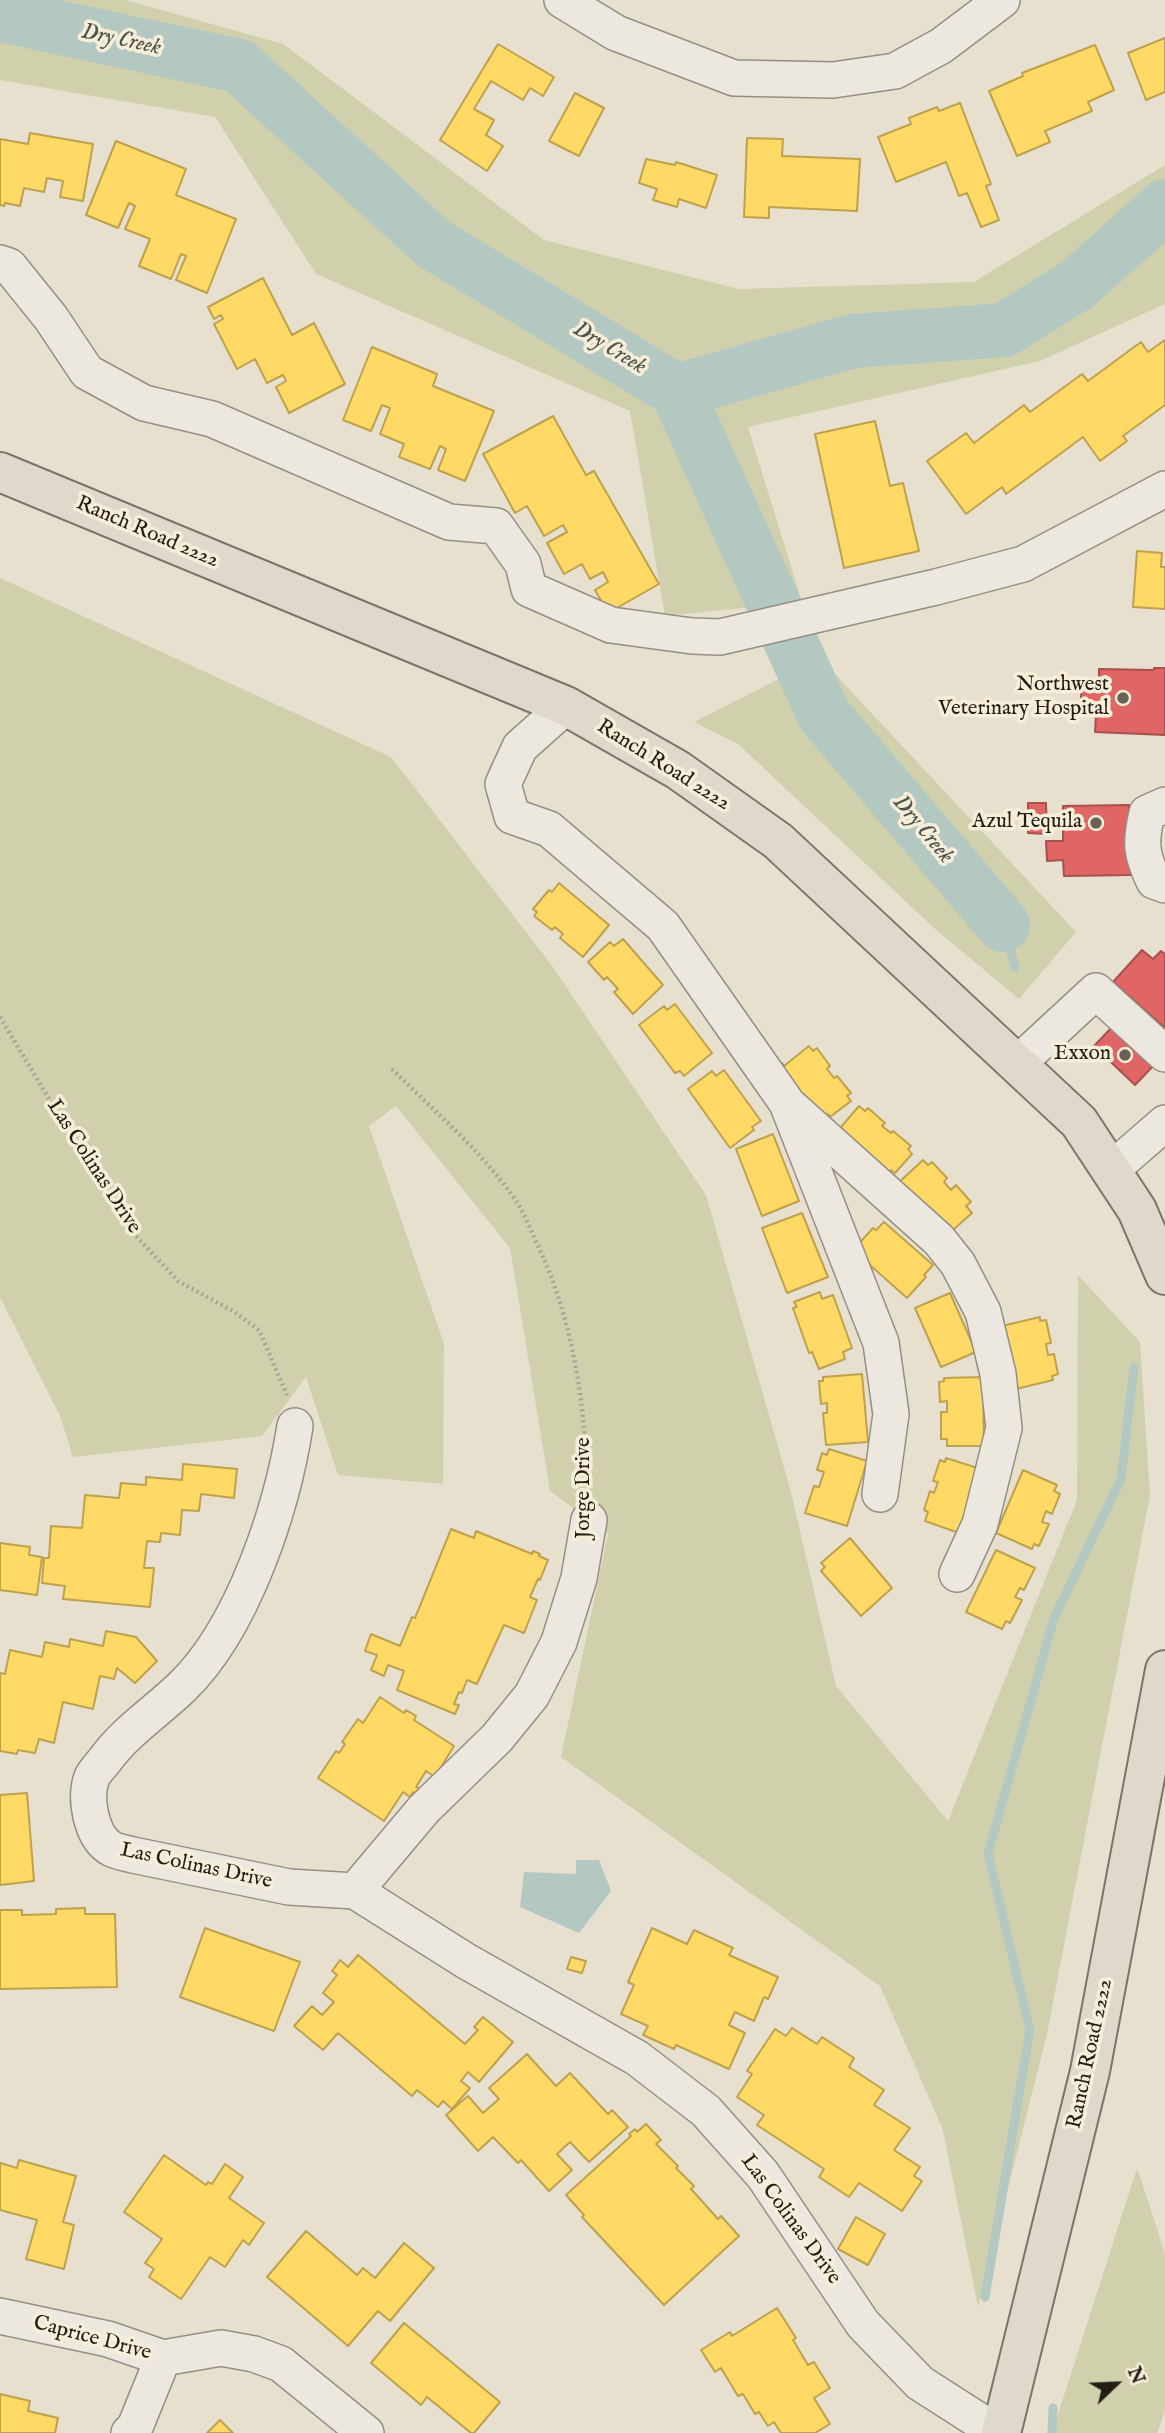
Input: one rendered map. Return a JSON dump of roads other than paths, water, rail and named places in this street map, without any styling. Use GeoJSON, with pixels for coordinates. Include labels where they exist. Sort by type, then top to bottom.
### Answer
{"type":"FeatureCollection","features":[{"type":"Feature","properties":{"kind":"main road","name":"Ranch Road 2222"},"geometry":{"type":"LineString","coordinates":[[0,471],[566,706],[678,770],[778,841],[1079,1122],[1137,1210],[1165,1275]]}},
{"type":"Feature","properties":{"kind":"main road","name":"Ranch Road 2222"},"geometry":{"type":"LineString","coordinates":[[999,2433],[1090,2071],[1165,1670]]}},
{"type":"Feature","properties":{"kind":"street"},"geometry":{"type":"LineString","coordinates":[[562,0],[616,33],[734,78],[833,80],[895,71],[940,46],[1002,0]]}},
{"type":"Feature","properties":{"kind":"street"},"geometry":{"type":"LineString","coordinates":[[0,263],[9,266],[43,307],[87,372],[144,403],[212,419],[449,522],[496,526],[523,564],[529,589],[611,625],[720,637],[936,587],[1023,564],[1165,489]]}},
{"type":"Feature","properties":{"kind":"street"},"geometry":{"type":"LineString","coordinates":[[566,706],[520,747],[503,785],[512,816],[549,829],[663,926],[787,1103],[939,1240],[958,1264],[983,1312],[998,1374],[1004,1428],[980,1524],[957,1574]]}},
{"type":"Feature","properties":{"kind":"street"},"geometry":{"type":"LineString","coordinates":[[1165,805],[1147,813],[1142,835],[1142,858],[1154,881],[1165,885]]}},
{"type":"Feature","properties":{"kind":"street"},"geometry":{"type":"LineString","coordinates":[[1017,1064],[1096,991],[1165,1054]]}},
{"type":"Feature","properties":{"kind":"street"},"geometry":{"type":"LineString","coordinates":[[787,1103],[881,1343],[891,1414],[880,1494]]}},
{"type":"Feature","properties":{"kind":"street"},"geometry":{"type":"LineString","coordinates":[[1111,1170],[1165,1123]]}},
{"type":"Feature","properties":{"kind":"street","name":"Las Colinas Drive"},"geometry":{"type":"LineString","coordinates":[[295,1426],[288,1470],[274,1519],[242,1598],[217,1643],[183,1686],[114,1747],[92,1777],[88,1800],[93,1827],[110,1848],[289,1887],[355,1891],[466,1961],[637,2058],[706,2111],[763,2175],[863,2324],[920,2382],[999,2433]]}},
{"type":"Feature","properties":{"kind":"street","name":"Jorge Drive"},"geometry":{"type":"LineString","coordinates":[[355,1891],[424,1809],[497,1738],[532,1695],[559,1642],[579,1577],[589,1520]]}},
{"type":"Feature","properties":{"kind":"street","name":"Caprice Drive"},"geometry":{"type":"LineString","coordinates":[[0,2316],[108,2339],[163,2358],[221,2347],[263,2357],[281,2364],[366,2433]]}},
{"type":"Feature","properties":{"kind":"street"},"geometry":{"type":"LineString","coordinates":[[129,2433],[135,2427],[163,2358]]}},
{"type":"Feature","properties":{"kind":"waterway","name":"Dry Creek"},"geometry":{"type":"LineString","coordinates":[[0,15],[239,66],[434,244],[677,391],[824,715],[1003,925]]}},
{"type":"Feature","properties":{"kind":"waterway"},"geometry":{"type":"LineString","coordinates":[[677,391],[853,341],[1004,330],[1078,284],[1165,206]]}},
{"type":"Feature","properties":{"kind":"waterway"},"geometry":{"type":"LineString","coordinates":[[1003,925],[1015,967]]}},
{"type":"Feature","properties":{"kind":"waterway"},"geometry":{"type":"LineString","coordinates":[[985,2297],[1030,2030],[988,1854],[1054,1618],[1121,1479],[1134,1367]]}},
{"type":"Feature","properties":{"kind":"waterway"},"geometry":{"type":"LineString","coordinates":[[1052,2433],[1053,2408]]}},
{"type":"Feature","properties":{"kind":"place","name":"Northwest Veterinary Hospital"},"geometry":{"type":"Point","coordinates":[1123,698]}},
{"type":"Feature","properties":{"kind":"place","name":"Azul Tequila"},"geometry":{"type":"Point","coordinates":[1096,823]}},
{"type":"Feature","properties":{"kind":"place","name":"Exxon"},"geometry":{"type":"Point","coordinates":[1125,1055]}}]}
